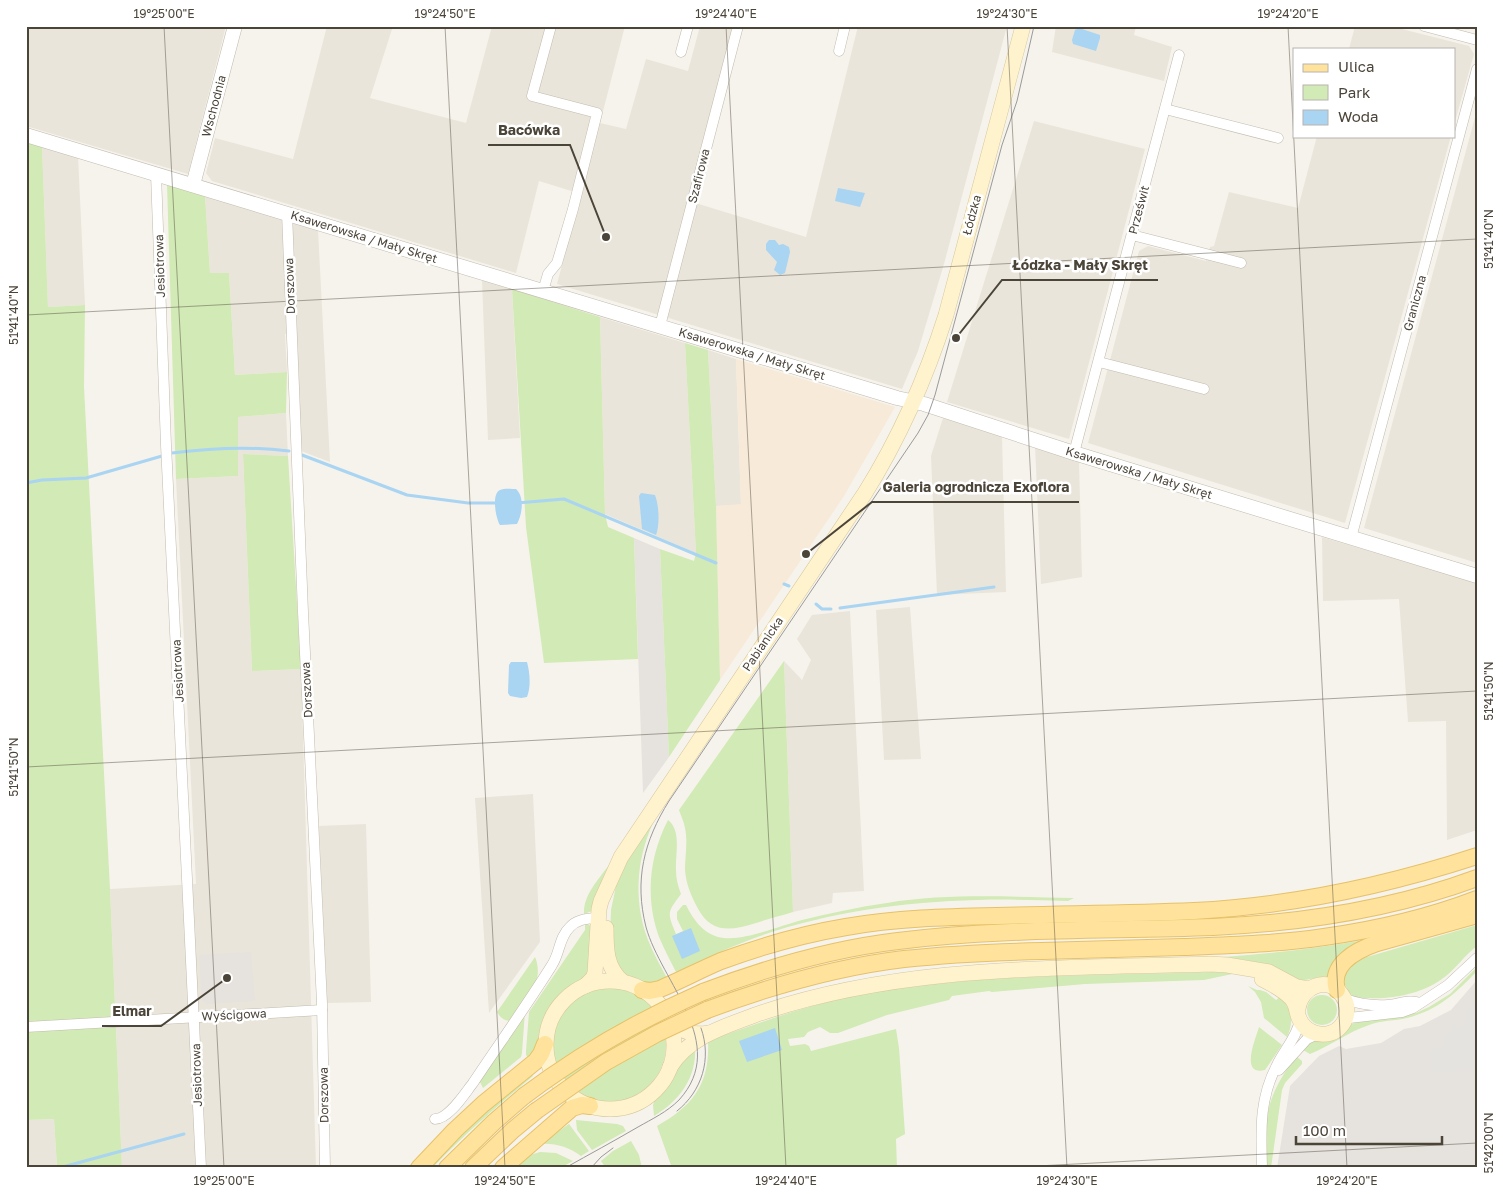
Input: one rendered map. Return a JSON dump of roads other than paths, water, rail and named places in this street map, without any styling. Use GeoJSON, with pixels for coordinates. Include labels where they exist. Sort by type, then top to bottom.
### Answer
{"type":"FeatureCollection","features":[{"type":"Feature","properties":{"kind":"main road","name":"Łódzka"},"geometry":{"type":"LineString","coordinates":[[914,401],[946,315],[1023,26]]}},
{"type":"Feature","properties":{"kind":"main road","name":"Pabianicka"},"geometry":{"type":"LineString","coordinates":[[585,986],[595,973],[598,918],[601,901],[618,862],[869,487],[889,454],[914,401]]}},
{"type":"Feature","properties":{"kind":"main road"},"geometry":{"type":"LineString","coordinates":[[642,990],[660,989],[712,965],[756,949],[805,935],[856,925],[922,918],[1194,910],[1251,906],[1321,897],[1360,889],[1400,880],[1477,856]]}},
{"type":"Feature","properties":{"kind":"main road"},"geometry":{"type":"LineString","coordinates":[[447,1168],[476,1138],[524,1096],[568,1064],[619,1032],[703,992],[744,976],[788,963],[843,949],[897,941],[966,935],[1215,927],[1321,917],[1366,909],[1456,886],[1477,878]]}},
{"type":"Feature","properties":{"kind":"main road","name":"Pabianicka"},"geometry":{"type":"LineString","coordinates":[[609,884],[606,917],[607,950],[612,971],[623,982]]}},
{"type":"Feature","properties":{"kind":"main road"},"geometry":{"type":"LineString","coordinates":[[473,1168],[536,1111],[579,1079],[606,1062],[658,1033],[707,1010],[775,986],[812,976],[856,966],[903,959],[991,952],[1212,946],[1269,943],[1324,937],[1413,918],[1477,900]]}},
{"type":"Feature","properties":{"kind":"main road"},"geometry":{"type":"LineString","coordinates":[[1249,969],[1290,997],[1307,1029],[1318,1034],[1330,1033],[1336,1031],[1344,1022],[1347,1011],[1336,978],[1341,965],[1350,956],[1361,949],[1377,943],[1477,915]]}},
{"type":"Feature","properties":{"kind":"main road"},"geometry":{"type":"LineString","coordinates":[[503,1168],[572,1108],[582,1105],[615,1109],[624,1108],[640,1101],[657,1088],[685,1048],[708,1034],[761,1013],[843,990],[929,977],[1017,970],[1210,964],[1269,972],[1297,987],[1309,989]]}},
{"type":"Feature","properties":{"kind":"main road"},"geometry":{"type":"LineString","coordinates":[[419,1168],[476,1110],[536,1061],[544,1050],[548,1027],[557,1008],[565,999],[592,983],[607,981],[623,982],[642,990],[659,1005],[668,1020],[673,1038],[670,1067]]}},
{"type":"Feature","properties":{"kind":"main road"},"geometry":{"type":"LineString","coordinates":[[1299,1014],[1301,997],[1315,986],[1326,985],[1341,994]]}},
{"type":"Feature","properties":{"kind":"main road"},"geometry":{"type":"LineString","coordinates":[[668,1020],[685,1032],[708,1034]]}},
{"type":"Feature","properties":{"kind":"main road"},"geometry":{"type":"LineString","coordinates":[[545,1044],[549,1065],[559,1083],[574,1097],[590,1106]]}},
{"type":"Feature","properties":{"kind":"street","name":"Wschodnia"},"geometry":{"type":"LineString","coordinates":[[193,185],[235,26]]}},
{"type":"Feature","properties":{"kind":"street"},"geometry":{"type":"LineString","coordinates":[[543,291],[548,274],[557,263],[597,113],[532,96],[551,26]]}},
{"type":"Feature","properties":{"kind":"street"},"geometry":{"type":"LineString","coordinates":[[681,52],[688,26]]}},
{"type":"Feature","properties":{"kind":"street","name":"Szafirowa"},"geometry":{"type":"LineString","coordinates":[[660,326],[738,26]]}},
{"type":"Feature","properties":{"kind":"street"},"geometry":{"type":"LineString","coordinates":[[839,51],[845,26]]}},
{"type":"Feature","properties":{"kind":"street"},"geometry":{"type":"LineString","coordinates":[[1424,26],[1477,40]]}},
{"type":"Feature","properties":{"kind":"street","name":"Prześwit"},"geometry":{"type":"LineString","coordinates":[[1074,453],[1179,54]]}},
{"type":"Feature","properties":{"kind":"street","name":"Graniczna"},"geometry":{"type":"LineString","coordinates":[[1351,538],[1477,69]]}},
{"type":"Feature","properties":{"kind":"street"},"geometry":{"type":"LineString","coordinates":[[1165,109],[1278,138]]}},
{"type":"Feature","properties":{"kind":"street","name":"Ksawerowska / Mały Skręt"},"geometry":{"type":"LineString","coordinates":[[26,134],[897,398],[932,406],[1074,453],[1477,576]]}},
{"type":"Feature","properties":{"kind":"street","name":"Jesiotrowa"},"geometry":{"type":"LineString","coordinates":[[156,174],[166,445],[201,1168]]}},
{"type":"Feature","properties":{"kind":"street","name":"Dorszowa"},"geometry":{"type":"LineString","coordinates":[[287,213],[303,612],[322,1010],[325,1168]]}},
{"type":"Feature","properties":{"kind":"street"},"geometry":{"type":"LineString","coordinates":[[1132,235],[1241,263]]}},
{"type":"Feature","properties":{"kind":"street"},"geometry":{"type":"LineString","coordinates":[[1099,362],[1204,389]]}},
{"type":"Feature","properties":{"kind":"street"},"geometry":{"type":"LineString","coordinates":[[435,1119],[444,1118],[473,1083],[553,964],[562,939],[569,927],[574,922],[583,919],[598,918]]}},
{"type":"Feature","properties":{"kind":"street"},"geometry":{"type":"LineString","coordinates":[[1344,1022],[1349,1018],[1402,1012],[1413,1008],[1448,985],[1477,958]]}},
{"type":"Feature","properties":{"kind":"street"},"geometry":{"type":"LineString","coordinates":[[1341,994],[1361,1004],[1390,1005],[1413,1001],[1420,1003]]}},
{"type":"Feature","properties":{"kind":"street","name":"Wyścigowa"},"geometry":{"type":"LineString","coordinates":[[26,1027],[322,1010]]}},
{"type":"Feature","properties":{"kind":"street"},"geometry":{"type":"LineString","coordinates":[[1262,1168],[1261,1121],[1264,1100],[1276,1065],[1296,1033],[1299,1014]]}},
{"type":"Feature","properties":{"kind":"street"},"geometry":{"type":"LineString","coordinates":[[1266,1092],[1282,1066],[1307,1039],[1318,1034]]}},
{"type":"Feature","properties":{"kind":"water"},"geometry":{"type":"Polygon","coordinates":[[[1079,28],[1100,35],[1096,51],[1073,44],[1072,40],[1075,30],[1079,28]]]}},
{"type":"Feature","properties":{"kind":"water"},"geometry":{"type":"Polygon","coordinates":[[[838,188],[865,193],[860,207],[835,201],[838,188]]]}},
{"type":"Feature","properties":{"kind":"water"},"geometry":{"type":"Polygon","coordinates":[[[769,240],[775,240],[779,245],[783,244],[789,247],[790,252],[785,273],[780,275],[774,270],[777,262],[766,250],[766,244],[769,240]]]}},
{"type":"Feature","properties":{"kind":"water"},"geometry":{"type":"Polygon","coordinates":[[[504,489],[516,489],[522,501],[519,520],[517,524],[500,525],[495,507],[497,492],[504,489]]]}},
{"type":"Feature","properties":{"kind":"water"},"geometry":{"type":"Polygon","coordinates":[[[641,493],[655,495],[659,515],[656,535],[642,529],[639,496],[641,493]]]}},
{"type":"Feature","properties":{"kind":"water"},"geometry":{"type":"Polygon","coordinates":[[[511,662],[527,662],[530,680],[527,697],[510,696],[508,693],[509,665],[511,662]]]}},
{"type":"Feature","properties":{"kind":"water"},"geometry":{"type":"Polygon","coordinates":[[[691,928],[700,951],[682,959],[672,936],[691,928]]]}},
{"type":"Feature","properties":{"kind":"water"},"geometry":{"type":"Polygon","coordinates":[[[775,1028],[782,1050],[747,1062],[739,1041],[775,1028]]]}},
{"type":"Feature","properties":{"kind":"waterway"},"geometry":{"type":"LineString","coordinates":[[172,453],[230,448],[260,448],[289,451]]}},
{"type":"Feature","properties":{"kind":"waterway"},"geometry":{"type":"LineString","coordinates":[[302,455],[407,495],[468,503],[498,503]]}},
{"type":"Feature","properties":{"kind":"waterway"},"geometry":{"type":"LineString","coordinates":[[26,483],[42,480],[86,478],[162,456]]}},
{"type":"Feature","properties":{"kind":"waterway"},"geometry":{"type":"LineString","coordinates":[[517,503],[564,499],[716,563]]}},
{"type":"Feature","properties":{"kind":"waterway"},"geometry":{"type":"LineString","coordinates":[[784,584],[789,586]]}},
{"type":"Feature","properties":{"kind":"waterway"},"geometry":{"type":"LineString","coordinates":[[840,608],[994,587]]}},
{"type":"Feature","properties":{"kind":"waterway"},"geometry":{"type":"LineString","coordinates":[[816,604],[822,609],[831,609]]}},
{"type":"Feature","properties":{"kind":"waterway"},"geometry":{"type":"LineString","coordinates":[[59,1168],[184,1134]]}},
{"type":"Feature","properties":{"kind":"tram line"},"geometry":{"type":"LineString","coordinates":[[565,1168],[664,1112],[679,1100],[693,1079],[697,1057],[695,1035],[687,1013],[654,948],[646,927],[641,893],[641,877],[648,846],[653,831],[669,801],[918,433],[928,415],[1002,145],[1017,101],[1034,26]]}},
{"type":"Feature","properties":{"kind":"tram line"},"geometry":{"type":"LineString","coordinates":[[677,1111],[693,1094],[702,1074],[705,1063],[705,1051],[701,1028]]}},
{"type":"Feature","properties":{"kind":"tram line"},"geometry":{"type":"LineString","coordinates":[[591,1168],[613,1148]]}},
{"type":"Feature","properties":{"kind":"place","name":"Bacówka"},"geometry":{"type":"Point","coordinates":[606,237]}},
{"type":"Feature","properties":{"kind":"place","name":"Łódzka - Mały Skręt"},"geometry":{"type":"Point","coordinates":[956,338]}},
{"type":"Feature","properties":{"kind":"place","name":"Galeria ogrodnicza Exoflora"},"geometry":{"type":"Point","coordinates":[806,554]}},
{"type":"Feature","properties":{"kind":"place","name":"Elmar"},"geometry":{"type":"Point","coordinates":[227,978]}}]}
